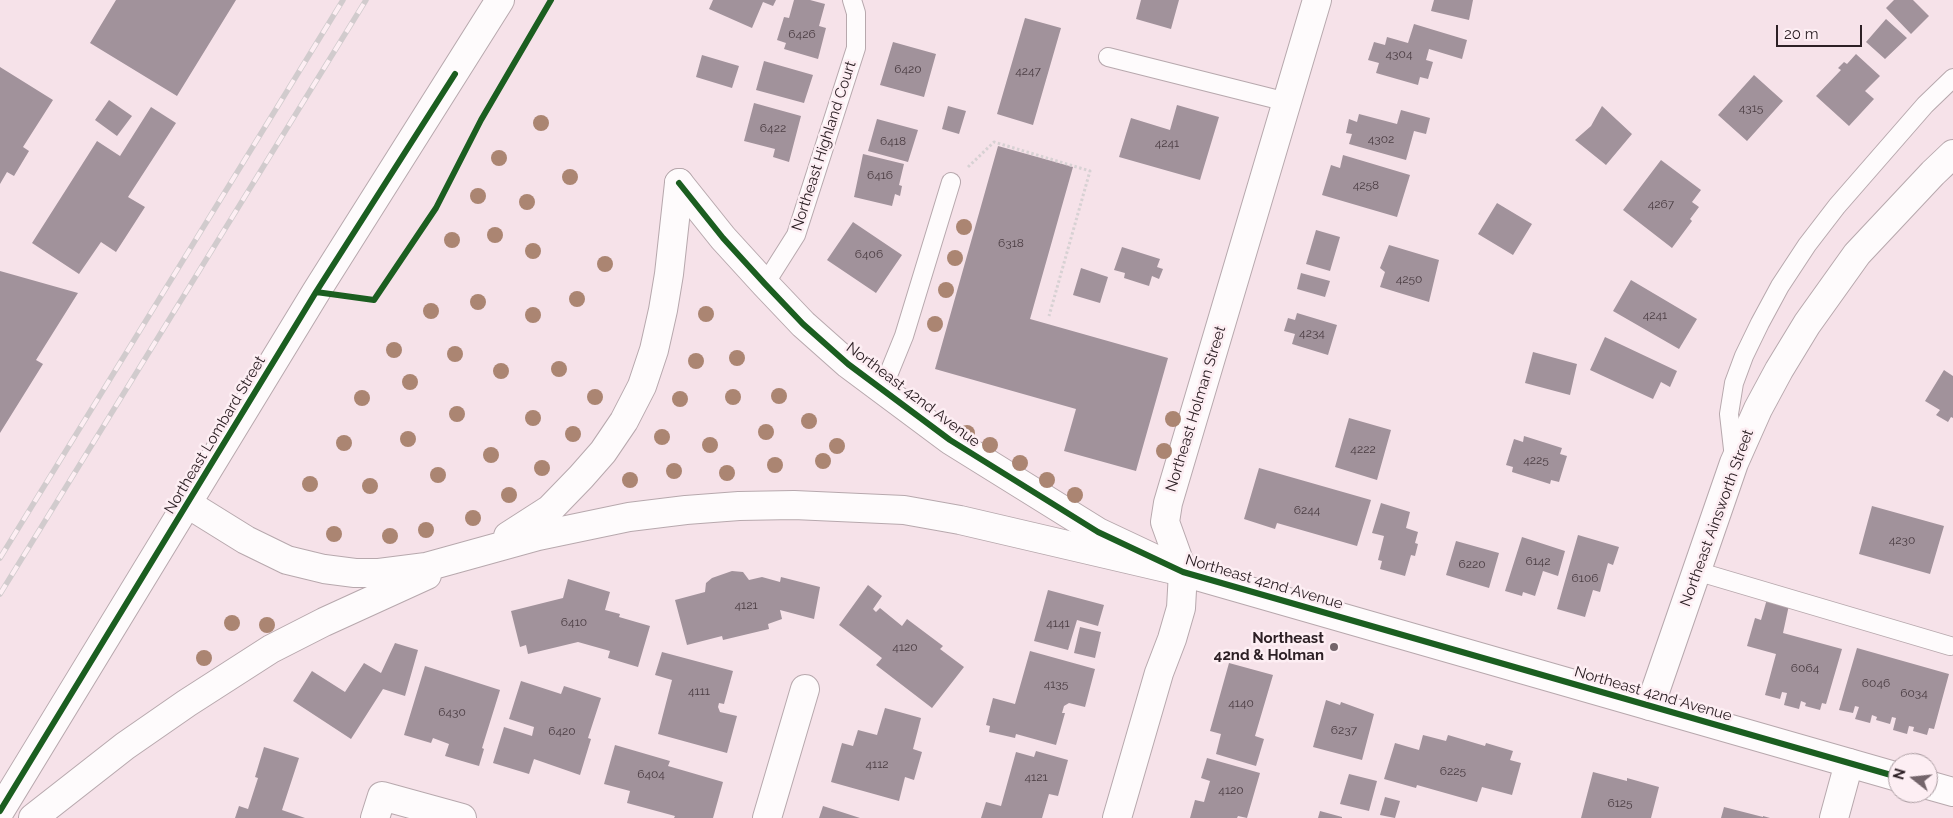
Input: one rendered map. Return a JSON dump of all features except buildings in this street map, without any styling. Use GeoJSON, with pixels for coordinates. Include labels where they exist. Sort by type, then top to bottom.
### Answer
{"type":"FeatureCollection","features":[{"type":"Feature","properties":{"kind":"street","name":"Northeast Lombard Street"},"geometry":{"type":"LineString","coordinates":[[0,811],[316,292],[500,0]]}},
{"type":"Feature","properties":{"kind":"street","name":"Northeast Holman Street"},"geometry":{"type":"LineString","coordinates":[[1117,818],[1159,673],[1181,608],[1183,572],[1165,522],[1168,503],[1317,0]]}},
{"type":"Feature","properties":{"kind":"street","name":"Northeast Ainsworth Street"},"geometry":{"type":"LineString","coordinates":[[1650,706],[1734,463],[1758,409],[1779,370],[1807,324],[1857,254],[1953,154]]}},
{"type":"Feature","properties":{"kind":"street","name":"Northeast 42nd Avenue"},"geometry":{"type":"LineString","coordinates":[[476,553],[517,532],[550,509],[592,464],[624,421],[642,386],[654,350],[669,274],[679,183],[723,238],[765,284],[803,324],[848,364],[950,440],[1098,532],[1183,572],[1888,773]]}},
{"type":"Feature","properties":{"kind":"street"},"geometry":{"type":"LineString","coordinates":[[188,504],[266,550],[287,560],[331,570],[378,573],[407,570],[426,567],[579,526],[676,511],[739,506],[851,507],[904,510],[960,520],[1183,572]]}},
{"type":"Feature","properties":{"kind":"street"},"geometry":{"type":"LineString","coordinates":[[33,818],[133,741],[187,703],[271,649],[324,622],[476,553]]}},
{"type":"Feature","properties":{"kind":"street"},"geometry":{"type":"LineString","coordinates":[[766,818],[805,690]]}},
{"type":"Feature","properties":{"kind":"street"},"geometry":{"type":"LineString","coordinates":[[1834,818],[1849,763]]}},
{"type":"Feature","properties":{"kind":"street"},"geometry":{"type":"LineString","coordinates":[[1938,788],[1953,792]]}},
{"type":"Feature","properties":{"kind":"street"},"geometry":{"type":"LineString","coordinates":[[378,807],[462,818]]}},
{"type":"Feature","properties":{"kind":"lane","name":"Northeast Highland Court"},"geometry":{"type":"LineString","coordinates":[[765,284],[796,235],[856,48],[856,13],[852,0]]}},
{"type":"Feature","properties":{"kind":"lane"},"geometry":{"type":"LineString","coordinates":[[1108,57],[1287,102]]}},
{"type":"Feature","properties":{"kind":"lane"},"geometry":{"type":"LineString","coordinates":[[1734,463],[1729,414],[1734,383],[1744,356],[1780,286],[1843,199],[1925,105],[1953,78]]}},
{"type":"Feature","properties":{"kind":"lane"},"geometry":{"type":"LineString","coordinates":[[882,390],[904,336],[951,182]]}},
{"type":"Feature","properties":{"kind":"lane"},"geometry":{"type":"LineString","coordinates":[[1696,572],[1950,646]]}},
{"type":"Feature","properties":{"kind":"path"},"geometry":{"type":"LineString","coordinates":[[951,182],[994,142],[1090,171],[1049,316]]}},
{"type":"Feature","properties":{"kind":"railway"},"geometry":{"type":"LineString","coordinates":[[0,558],[343,0]]}},
{"type":"Feature","properties":{"kind":"railway"},"geometry":{"type":"LineString","coordinates":[[0,594],[366,0]]}},
{"type":"Feature","properties":{"kind":"cycle path"},"geometry":{"type":"LineString","coordinates":[[316,292],[374,300],[436,208],[481,120],[551,0]]}},
{"type":"Feature","properties":{"kind":"cycle path"},"geometry":{"type":"LineString","coordinates":[[0,811],[316,292],[455,74]]}},
{"type":"Feature","properties":{"kind":"cycle path"},"geometry":{"type":"LineString","coordinates":[[679,183],[723,238],[765,284],[803,324],[848,364],[950,440],[1098,532],[1183,572],[1888,774]]}},
{"type":"Feature","properties":{"kind":"place","name":"Northeast 42nd & Holman"},"geometry":{"type":"Point","coordinates":[1334,647]}}]}
